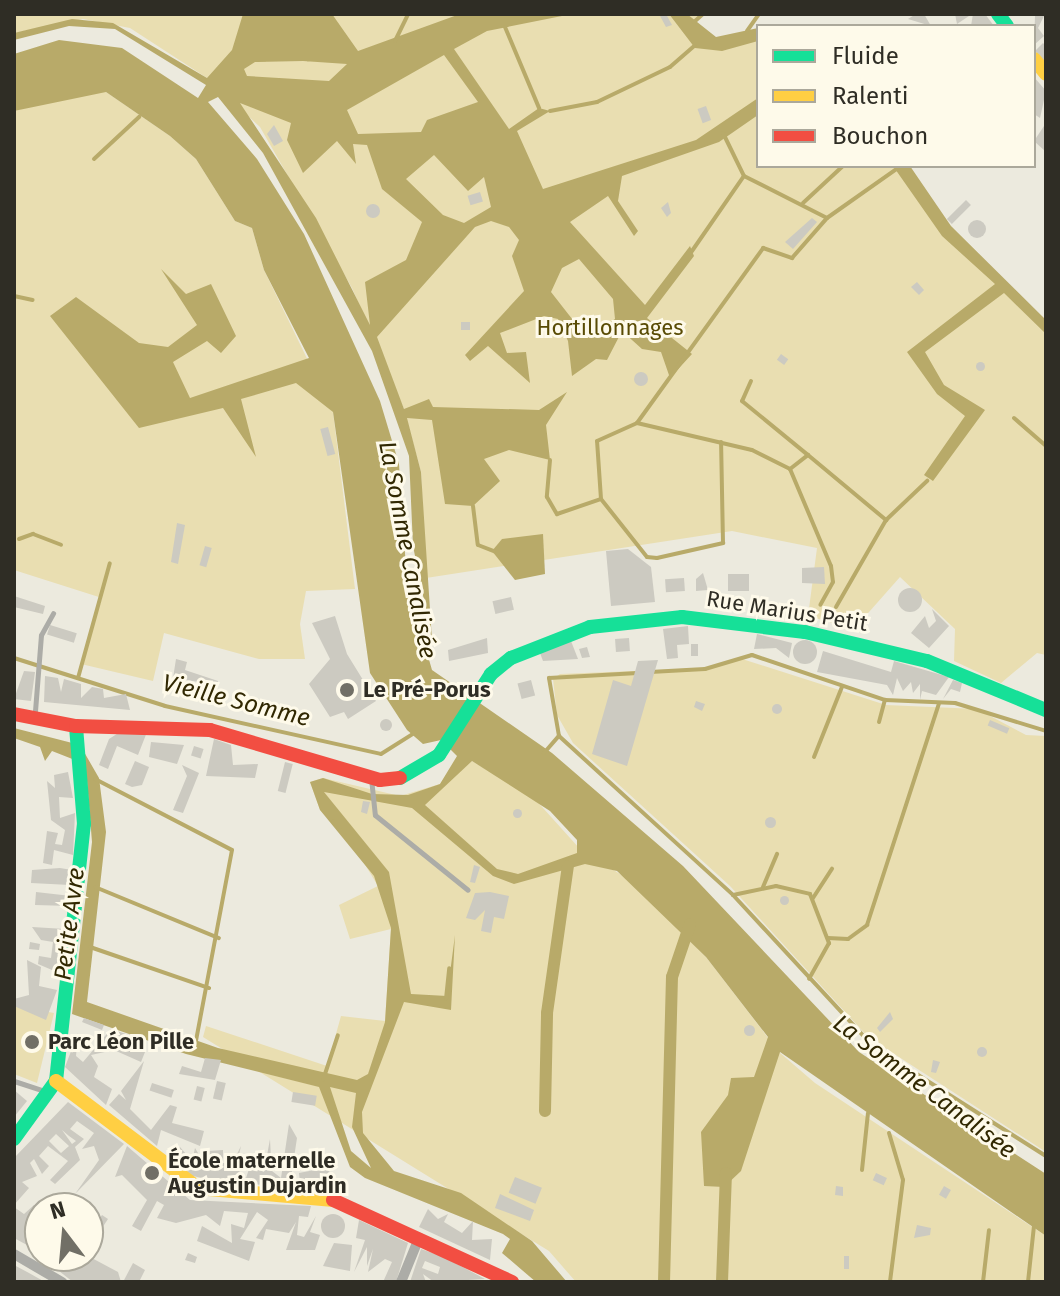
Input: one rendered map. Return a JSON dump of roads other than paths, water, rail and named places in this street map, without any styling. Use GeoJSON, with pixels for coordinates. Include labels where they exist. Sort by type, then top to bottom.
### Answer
{"type":"FeatureCollection","features":[{"type":"Feature","properties":{"kind":"street","name":"Rue Marius Petit"},"geometry":{"type":"LineString","coordinates":[[371,783],[404,777],[439,755],[481,689],[511,658],[564,634],[703,617],[817,634],[953,667],[1046,710]]}},
{"type":"Feature","properties":{"kind":"street"},"geometry":{"type":"LineString","coordinates":[[14,712],[35,711],[74,732]]}},
{"type":"Feature","properties":{"kind":"street"},"geometry":{"type":"LineString","coordinates":[[14,712],[74,732],[210,730],[371,783]]}},
{"type":"Feature","properties":{"kind":"street"},"geometry":{"type":"LineString","coordinates":[[14,1139],[52,1087],[59,1050],[84,824],[74,732]]}},
{"type":"Feature","properties":{"kind":"street"},"geometry":{"type":"LineString","coordinates":[[52,1087],[77,1094],[198,1188],[331,1199],[512,1282]]}},
{"type":"Feature","properties":{"kind":"street"},"geometry":{"type":"LineString","coordinates":[[401,1282],[419,1238]]}},
{"type":"Feature","properties":{"kind":"street"},"geometry":{"type":"LineString","coordinates":[[14,1254],[62,1282]]}},
{"type":"Feature","properties":{"kind":"lane"},"geometry":{"type":"LineString","coordinates":[[35,711],[42,662],[41,635],[53,613]]}},
{"type":"Feature","properties":{"kind":"lane"},"geometry":{"type":"LineString","coordinates":[[371,783],[373,807],[468,890]]}},
{"type":"Feature","properties":{"kind":"lane"},"geometry":{"type":"LineString","coordinates":[[14,1081],[52,1087]]}},
{"type":"Feature","properties":{"kind":"waterway"},"geometry":{"type":"LineString","coordinates":[[395,41],[408,14]]}},
{"type":"Feature","properties":{"kind":"waterway"},"geometry":{"type":"LineString","coordinates":[[694,22],[703,14]]}},
{"type":"Feature","properties":{"kind":"waterway"},"geometry":{"type":"LineString","coordinates":[[747,31],[759,14]]}},
{"type":"Feature","properties":{"kind":"waterway"},"geometry":{"type":"LineString","coordinates":[[505,27],[539,108]]}},
{"type":"Feature","properties":{"kind":"waterway"},"geometry":{"type":"LineString","coordinates":[[550,111],[597,102],[670,67],[694,46]]}},
{"type":"Feature","properties":{"kind":"waterway"},"geometry":{"type":"LineString","coordinates":[[94,159],[139,117]]}},
{"type":"Feature","properties":{"kind":"waterway"},"geometry":{"type":"LineString","coordinates":[[723,133],[744,176],[827,218]]}},
{"type":"Feature","properties":{"kind":"waterway"},"geometry":{"type":"LineString","coordinates":[[803,203],[841,168]]}},
{"type":"Feature","properties":{"kind":"waterway"},"geometry":{"type":"LineString","coordinates":[[637,423],[763,248],[792,258],[827,218],[898,168]]}},
{"type":"Feature","properties":{"kind":"waterway"},"geometry":{"type":"LineString","coordinates":[[692,251],[744,176]]}},
{"type":"Feature","properties":{"kind":"waterway"},"geometry":{"type":"LineString","coordinates":[[14,296],[33,300]]}},
{"type":"Feature","properties":{"kind":"waterway"},"geometry":{"type":"LineString","coordinates":[[751,381],[742,401],[808,455]]}},
{"type":"Feature","properties":{"kind":"waterway"},"geometry":{"type":"LineString","coordinates":[[1014,418],[1046,446]]}},
{"type":"Feature","properties":{"kind":"waterway"},"geometry":{"type":"LineString","coordinates":[[601,499],[597,441],[637,423],[752,450],[790,469],[808,455],[886,520]]}},
{"type":"Feature","properties":{"kind":"waterway"},"geometry":{"type":"LineString","coordinates":[[550,460],[547,497],[557,514],[601,499],[647,557],[657,558],[723,543],[721,442]]}},
{"type":"Feature","properties":{"kind":"waterway"},"geometry":{"type":"LineString","coordinates":[[790,469],[831,566],[833,582],[820,605]]}},
{"type":"Feature","properties":{"kind":"waterway"},"geometry":{"type":"LineString","coordinates":[[836,607],[886,520],[927,481]]}},
{"type":"Feature","properties":{"kind":"waterway"},"geometry":{"type":"LineString","coordinates":[[473,506],[478,545],[494,551]]}},
{"type":"Feature","properties":{"kind":"waterway"},"geometry":{"type":"LineString","coordinates":[[19,539],[33,534],[61,545]]}},
{"type":"Feature","properties":{"kind":"waterway"},"geometry":{"type":"LineString","coordinates":[[14,535],[14,550]]}},
{"type":"Feature","properties":{"kind":"waterway"},"geometry":{"type":"LineString","coordinates":[[78,678],[110,563]]}},
{"type":"Feature","properties":{"kind":"waterway"},"geometry":{"type":"LineString","coordinates":[[650,672],[705,669],[752,655],[885,700],[955,703],[1046,731]]}},
{"type":"Feature","properties":{"kind":"waterway","name":"Vieille Somme"},"geometry":{"type":"LineString","coordinates":[[14,658],[165,706],[381,754],[416,732]]}},
{"type":"Feature","properties":{"kind":"waterway"},"geometry":{"type":"LineString","coordinates":[[544,753],[559,736],[549,678],[638,673]]}},
{"type":"Feature","properties":{"kind":"waterway"},"geometry":{"type":"LineString","coordinates":[[814,757],[842,687]]}},
{"type":"Feature","properties":{"kind":"waterway"},"geometry":{"type":"LineString","coordinates":[[879,722],[885,700]]}},
{"type":"Feature","properties":{"kind":"waterway"},"geometry":{"type":"LineString","coordinates":[[828,938],[848,939],[867,925],[939,704]]}},
{"type":"Feature","properties":{"kind":"waterway","name":"La Somme Canalisée"},"geometry":{"type":"LineString","coordinates":[[559,736],[733,895],[874,1047],[1046,1156]]}},
{"type":"Feature","properties":{"kind":"waterway"},"geometry":{"type":"LineString","coordinates":[[95,779],[232,850],[195,1045]]}},
{"type":"Feature","properties":{"kind":"waterway","name":"Petite Avre"},"geometry":{"type":"LineString","coordinates":[[333,821],[365,861]]}},
{"type":"Feature","properties":{"kind":"waterway"},"geometry":{"type":"LineString","coordinates":[[763,887],[777,854]]}},
{"type":"Feature","properties":{"kind":"waterway"},"geometry":{"type":"LineString","coordinates":[[545,1111],[547,1013],[568,866]]}},
{"type":"Feature","properties":{"kind":"waterway"},"geometry":{"type":"LineString","coordinates":[[813,898],[832,869]]}},
{"type":"Feature","properties":{"kind":"waterway"},"geometry":{"type":"LineString","coordinates":[[733,895],[776,886],[810,894],[829,943],[809,979]]}},
{"type":"Feature","properties":{"kind":"waterway"},"geometry":{"type":"LineString","coordinates":[[95,887],[219,938]]}},
{"type":"Feature","properties":{"kind":"waterway"},"geometry":{"type":"LineString","coordinates":[[664,1282],[672,977],[690,924]]}},
{"type":"Feature","properties":{"kind":"waterway"},"geometry":{"type":"LineString","coordinates":[[90,947],[209,988]]}},
{"type":"Feature","properties":{"kind":"waterway"},"geometry":{"type":"LineString","coordinates":[[446,999],[449,968]]}},
{"type":"Feature","properties":{"kind":"waterway"},"geometry":{"type":"LineString","coordinates":[[323,1080],[338,1035]]}},
{"type":"Feature","properties":{"kind":"waterway"},"geometry":{"type":"LineString","coordinates":[[862,1170],[868,1113]]}},
{"type":"Feature","properties":{"kind":"waterway"},"geometry":{"type":"LineString","coordinates":[[889,1133],[903,1180],[890,1282]]}},
{"type":"Feature","properties":{"kind":"waterway"},"geometry":{"type":"LineString","coordinates":[[722,1282],[726,1173]]}},
{"type":"Feature","properties":{"kind":"waterway"},"geometry":{"type":"LineString","coordinates":[[1028,1282],[1034,1226]]}},
{"type":"Feature","properties":{"kind":"waterway"},"geometry":{"type":"LineString","coordinates":[[983,1282],[989,1230]]}},
{"type":"Feature","properties":{"kind":"waterway"},"geometry":{"type":"LineString","coordinates":[[861,1282],[870,1282]]}},
{"type":"Feature","properties":{"kind":"place","name":"Le Pré-Porus"},"geometry":{"type":"Point","coordinates":[347,690]}},
{"type":"Feature","properties":{"kind":"place","name":"Parc Léon Pille"},"geometry":{"type":"Point","coordinates":[32,1042]}},
{"type":"Feature","properties":{"kind":"place","name":"École maternelle Augustin Dujardin"},"geometry":{"type":"Point","coordinates":[152,1173]}},
{"type":"Feature","properties":{"kind":"park label","name":"Hortillonnages"},"geometry":{"type":"Point","coordinates":[610,328]}}]}
